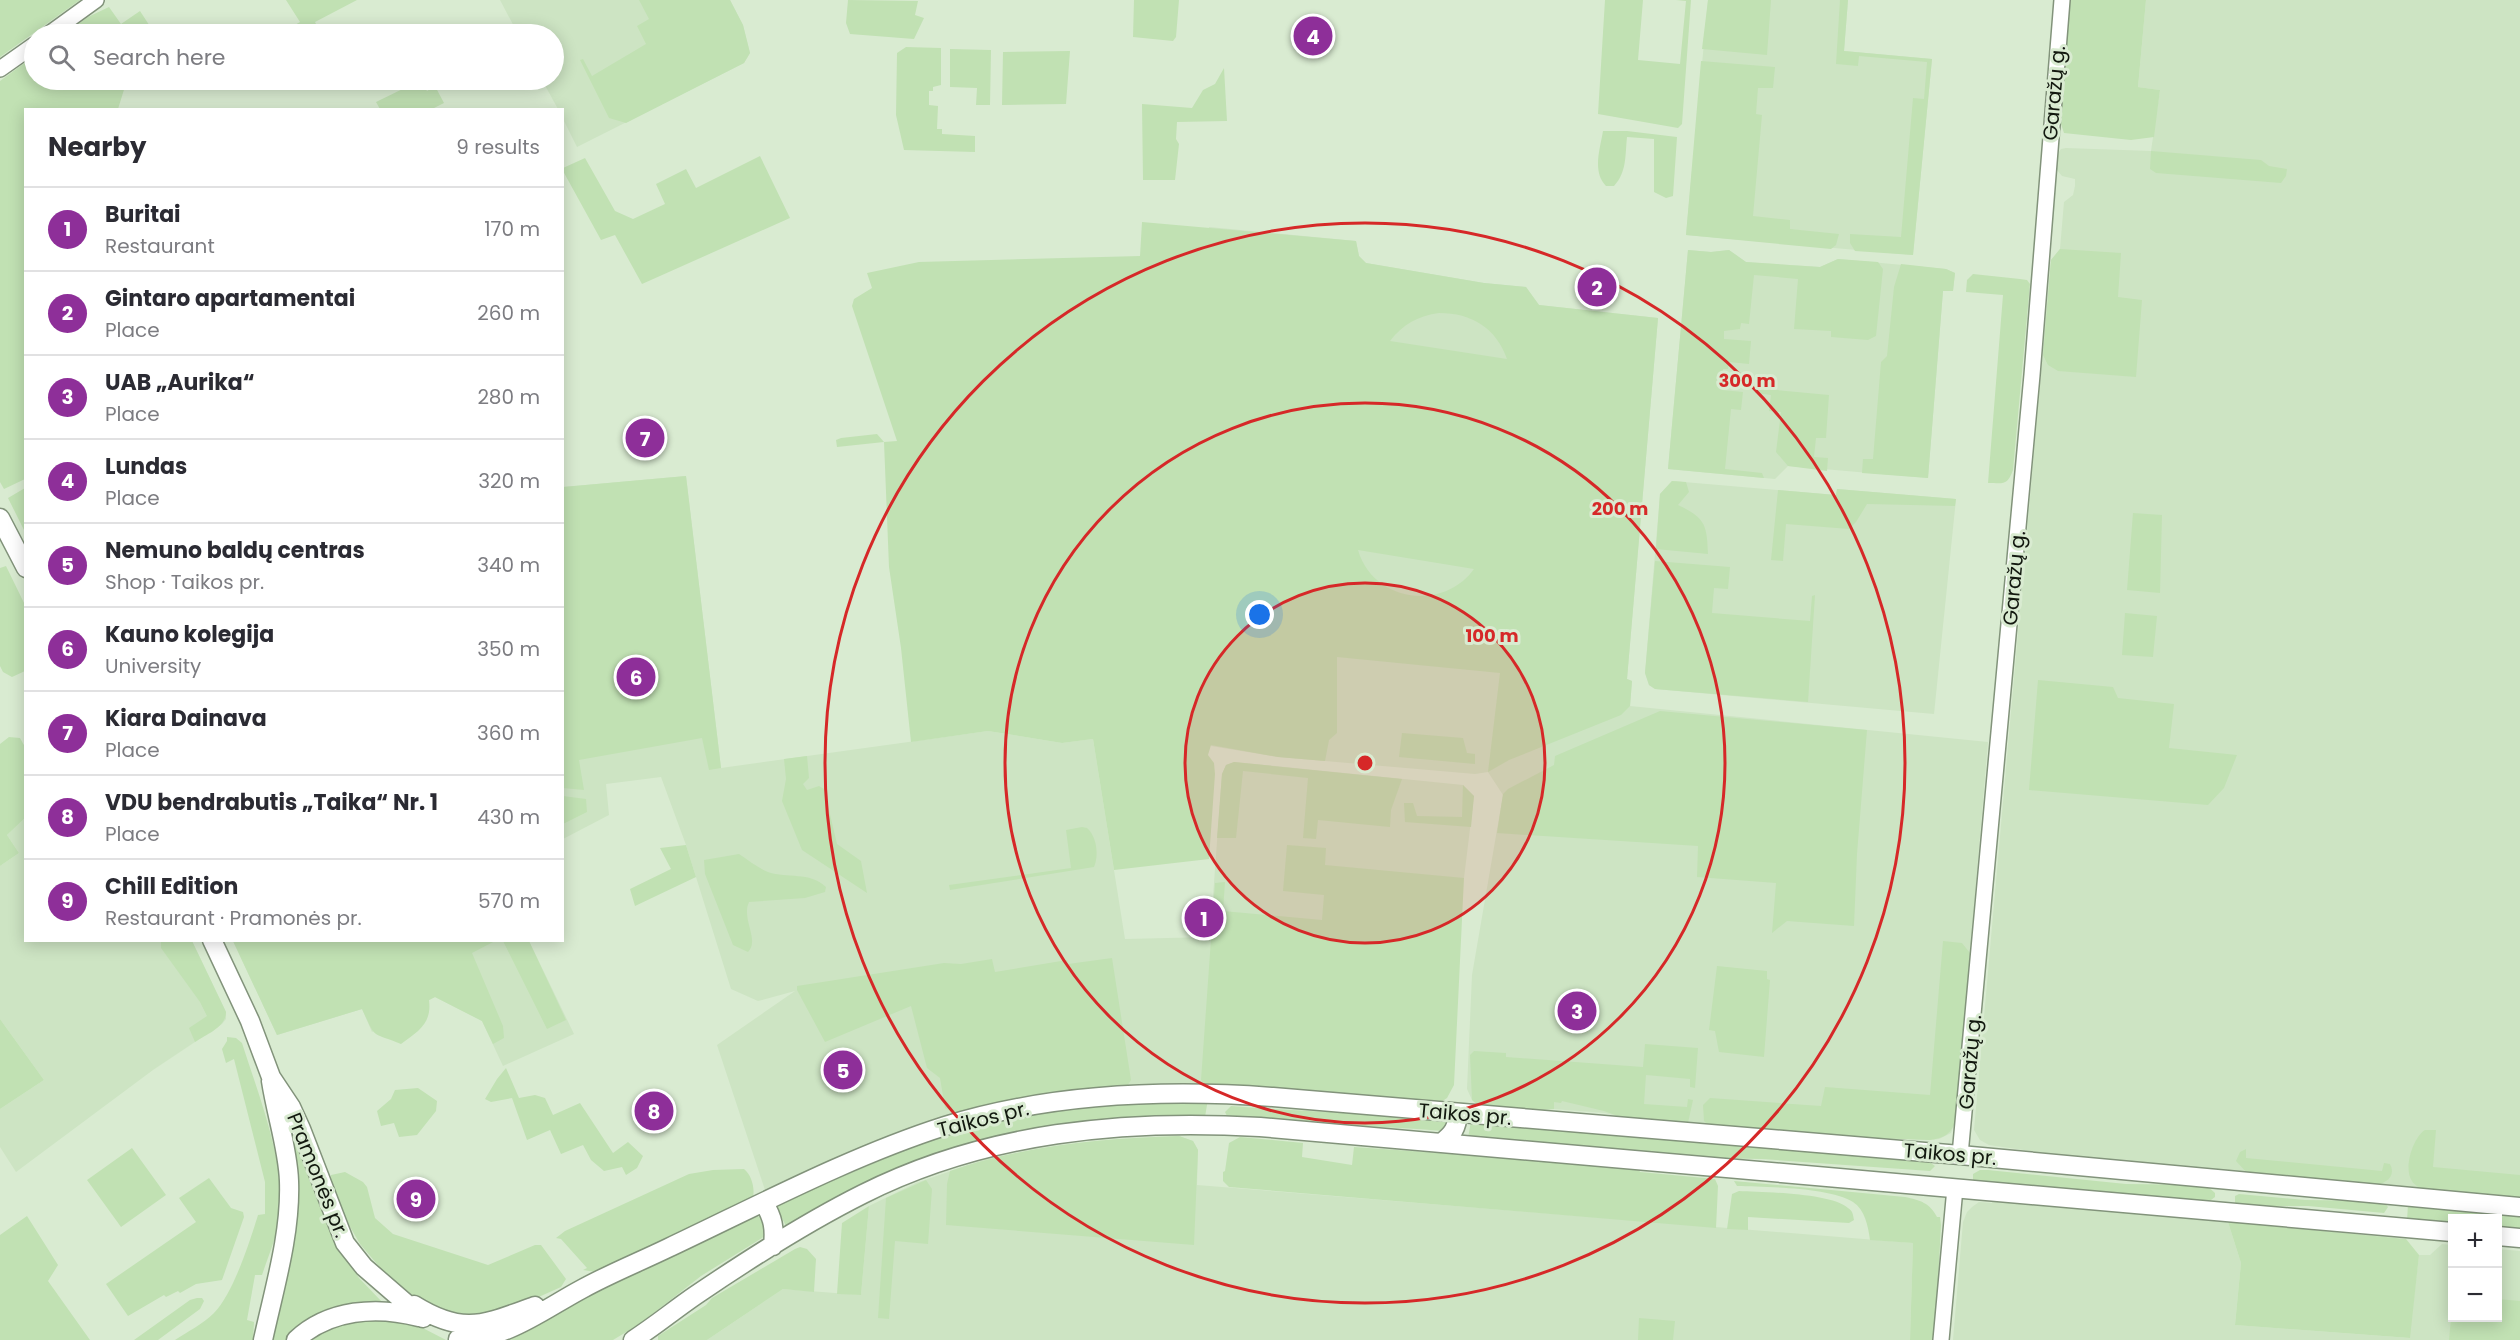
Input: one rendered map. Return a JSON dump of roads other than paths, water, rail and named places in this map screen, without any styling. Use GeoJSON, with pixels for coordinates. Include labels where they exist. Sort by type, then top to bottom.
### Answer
{"type":"FeatureCollection","features":[{"type":"Feature","properties":{"kind":"main road"},"geometry":{"type":"LineString","coordinates":[[0,518],[24,564]]}},
{"type":"Feature","properties":{"kind":"main road","name":"Pramonės pr."},"geometry":{"type":"LineString","coordinates":[[213,942],[250,1022],[271,1077],[289,1178],[289,1197],[282,1246],[263,1340]]}},
{"type":"Feature","properties":{"kind":"main road","name":"Pramonės pr."},"geometry":{"type":"LineString","coordinates":[[271,1077],[298,1122],[345,1243],[364,1267],[423,1318]]}},
{"type":"Feature","properties":{"kind":"main road","name":"Taikos pr."},"geometry":{"type":"LineString","coordinates":[[458,1339],[487,1337],[505,1332],[582,1289],[764,1203],[944,1126],[1045,1104],[1097,1097],[1172,1092],[1231,1094],[1960,1155],[2520,1207]]}},
{"type":"Feature","properties":{"kind":"main road"},"geometry":{"type":"LineString","coordinates":[[1215,1125],[1216,1112],[1221,1102],[1231,1094]]}},
{"type":"Feature","properties":{"kind":"main road"},"geometry":{"type":"LineString","coordinates":[[1441,1143],[1451,1136],[1457,1126],[1458,1113]]}},
{"type":"Feature","properties":{"kind":"main road","name":"Taikos pr."},"geometry":{"type":"LineString","coordinates":[[633,1340],[694,1296],[773,1246],[861,1195],[913,1171],[956,1156],[1016,1141],[1137,1125],[1215,1125],[1441,1143],[2448,1232]]}},
{"type":"Feature","properties":{"kind":"main road"},"geometry":{"type":"LineString","coordinates":[[1955,1188],[1960,1155]]}},
{"type":"Feature","properties":{"kind":"main road"},"geometry":{"type":"LineString","coordinates":[[2225,1212],[2233,1181]]}},
{"type":"Feature","properties":{"kind":"main road"},"geometry":{"type":"LineString","coordinates":[[2393,1227],[2396,1196]]}},
{"type":"Feature","properties":{"kind":"main road"},"geometry":{"type":"LineString","coordinates":[[764,1203],[773,1218],[775,1230],[773,1246]]}},
{"type":"Feature","properties":{"kind":"main road"},"geometry":{"type":"LineString","coordinates":[[2502,1236],[2520,1238]]}},
{"type":"Feature","properties":{"kind":"main road"},"geometry":{"type":"LineString","coordinates":[[397,1295],[423,1311],[450,1323],[476,1325],[582,1289]]}},
{"type":"Feature","properties":{"kind":"main road"},"geometry":{"type":"LineString","coordinates":[[296,1340],[322,1322],[347,1314],[372,1310],[398,1311],[423,1318],[458,1339]]}},
{"type":"Feature","properties":{"kind":"street"},"geometry":{"type":"LineString","coordinates":[[63,24],[96,0]]}},
{"type":"Feature","properties":{"kind":"street","name":"Garažų g."},"geometry":{"type":"LineString","coordinates":[[1960,1155],[2032,375],[2062,0]]}},
{"type":"Feature","properties":{"kind":"street"},"geometry":{"type":"LineString","coordinates":[[0,69],[24,52]]}},
{"type":"Feature","properties":{"kind":"street"},"geometry":{"type":"LineString","coordinates":[[1941,1340],[1955,1188]]}},
{"type":"Feature","properties":{"kind":"place","name":"Lundas"},"geometry":{"type":"Point","coordinates":[1313,36]}},
{"type":"Feature","properties":{"kind":"place","name":"Gintaro apartamentai"},"geometry":{"type":"Point","coordinates":[1597,287]}},
{"type":"Feature","properties":{"kind":"place","name":"Kiara Dainava"},"geometry":{"type":"Point","coordinates":[645,438]}},
{"type":"Feature","properties":{"kind":"place","name":"Kauno kolegija"},"geometry":{"type":"Point","coordinates":[636,677]}},
{"type":"Feature","properties":{"kind":"place","name":"Buritai"},"geometry":{"type":"Point","coordinates":[1204,918]}},
{"type":"Feature","properties":{"kind":"place","name":"UAB „Aurika“"},"geometry":{"type":"Point","coordinates":[1577,1011]}},
{"type":"Feature","properties":{"kind":"place","name":"Nemuno baldų centras"},"geometry":{"type":"Point","coordinates":[843,1070]}},
{"type":"Feature","properties":{"kind":"place","name":"VDU bendrabutis „Taika“ Nr. 1"},"geometry":{"type":"Point","coordinates":[654,1111]}},
{"type":"Feature","properties":{"kind":"place","name":"Chill Edition"},"geometry":{"type":"Point","coordinates":[416,1199]}}]}
